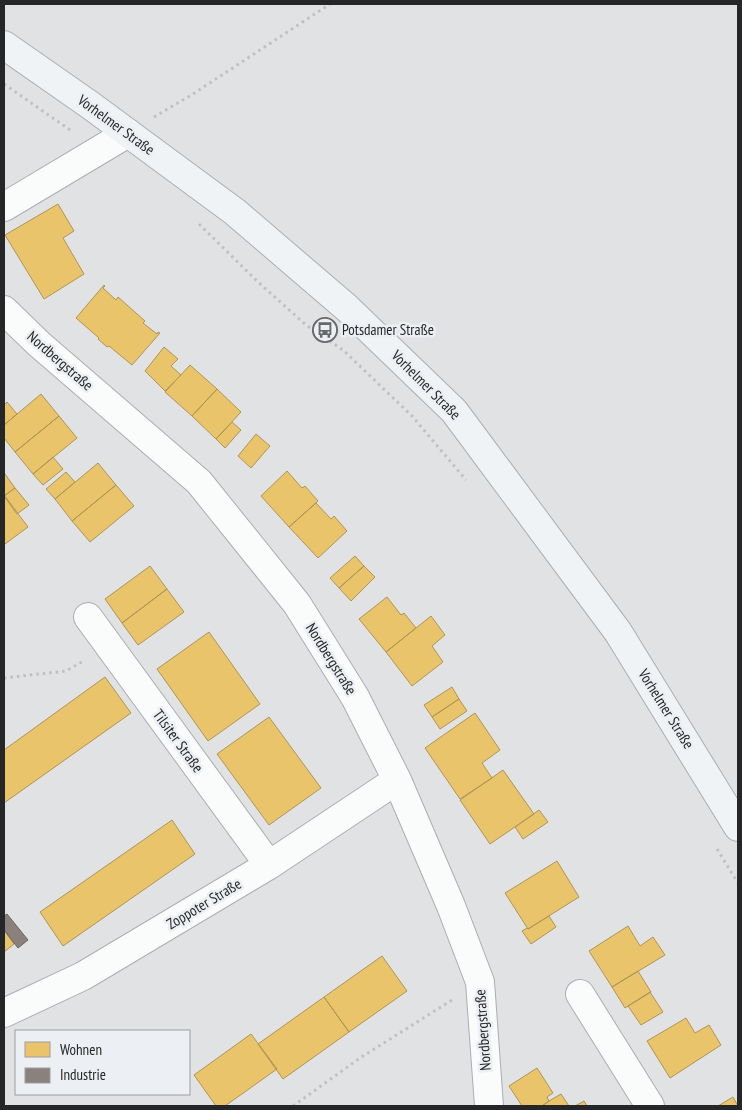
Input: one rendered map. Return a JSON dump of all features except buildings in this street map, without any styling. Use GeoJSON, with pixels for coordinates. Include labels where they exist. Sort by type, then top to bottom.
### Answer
{"type":"FeatureCollection","features":[{"type":"Feature","properties":{"kind":"main road","name":"Vorhelmer Straße"},"geometry":{"type":"LineString","coordinates":[[4,45],[37,67],[235,212],[347,308],[454,411],[618,632],[738,827]]}},
{"type":"Feature","properties":{"kind":"street"},"geometry":{"type":"LineString","coordinates":[[4,207],[128,133]]}},
{"type":"Feature","properties":{"kind":"street","name":"Nordbergstraße"},"geometry":{"type":"LineString","coordinates":[[4,310],[39,344],[199,482],[297,604],[355,697],[397,780],[451,906],[480,982],[488,1106]]}},
{"type":"Feature","properties":{"kind":"street","name":"Tilsiter Straße"},"geometry":{"type":"LineString","coordinates":[[88,617],[269,865]]}},
{"type":"Feature","properties":{"kind":"street","name":"Zoppoter Straße"},"geometry":{"type":"LineString","coordinates":[[4,1012],[83,976],[269,865],[397,780]]}},
{"type":"Feature","properties":{"kind":"street"},"geometry":{"type":"LineString","coordinates":[[580,994],[650,1106]]}},
{"type":"Feature","properties":{"kind":"path"},"geometry":{"type":"LineString","coordinates":[[128,133],[193,94],[330,4]]}},
{"type":"Feature","properties":{"kind":"path"},"geometry":{"type":"LineString","coordinates":[[4,84],[100,149]]}},
{"type":"Feature","properties":{"kind":"path"},"geometry":{"type":"LineString","coordinates":[[195,221],[306,325],[343,350],[412,416],[468,482]]}},
{"type":"Feature","properties":{"kind":"path"},"geometry":{"type":"LineString","coordinates":[[4,678],[66,671],[110,647]]}},
{"type":"Feature","properties":{"kind":"path"},"geometry":{"type":"LineString","coordinates":[[717,848],[738,883]]}},
{"type":"Feature","properties":{"kind":"path"},"geometry":{"type":"LineString","coordinates":[[292,1106],[360,1058],[480,982]]}},
{"type":"Feature","properties":{"kind":"place","name":"Potsdamer Straße"},"geometry":{"type":"Point","coordinates":[325,330]}}]}
